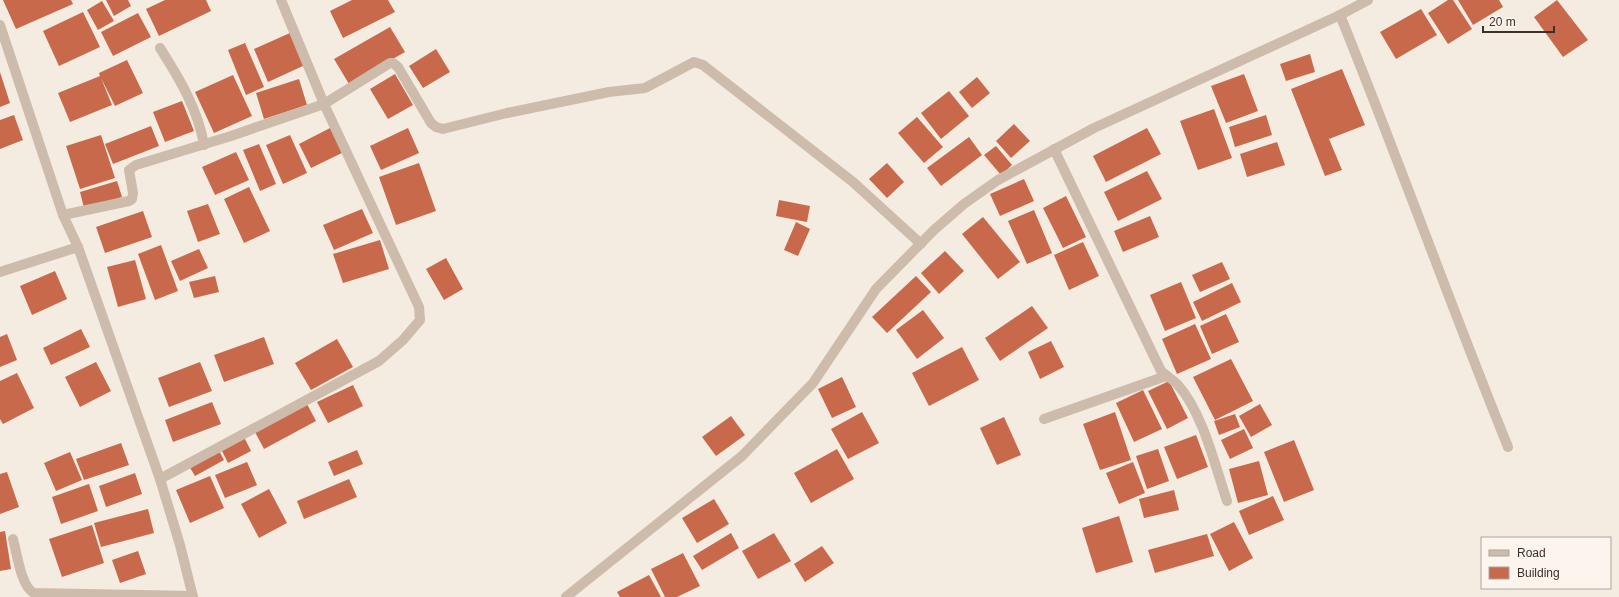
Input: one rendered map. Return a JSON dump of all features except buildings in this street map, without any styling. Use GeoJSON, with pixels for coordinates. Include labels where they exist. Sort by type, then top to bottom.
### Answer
{"type":"FeatureCollection","features":[{"type":"Feature","properties":{"kind":"street"},"geometry":{"type":"LineString","coordinates":[[160,479],[379,362],[403,340],[420,320],[419,307],[324,104],[281,0]]}},
{"type":"Feature","properties":{"kind":"street"},"geometry":{"type":"LineString","coordinates":[[566,597],[742,456],[813,383],[876,289],[964,204],[998,180],[1094,128],[1340,15],[1368,0]]}},
{"type":"Feature","properties":{"kind":"street"},"geometry":{"type":"LineString","coordinates":[[1340,15],[1386,130],[1468,348],[1508,448]]}},
{"type":"Feature","properties":{"kind":"street"},"geometry":{"type":"LineString","coordinates":[[0,25],[63,215],[78,247],[160,479],[180,545],[193,596],[34,593],[29,591],[25,583],[14,539]]}},
{"type":"Feature","properties":{"kind":"street"},"geometry":{"type":"LineString","coordinates":[[160,48],[194,108],[201,127],[204,145]]}},
{"type":"Feature","properties":{"kind":"street"},"geometry":{"type":"LineString","coordinates":[[63,215],[132,199],[133,193],[129,173],[131,167],[204,145],[324,104],[390,63],[393,63],[398,67],[431,123],[436,127],[443,129],[507,113],[609,92],[645,88],[690,63],[698,62],[854,182],[921,244]]}},
{"type":"Feature","properties":{"kind":"street"},"geometry":{"type":"LineString","coordinates":[[1054,150],[1161,371],[1178,385],[1191,403],[1201,426],[1227,501]]}},
{"type":"Feature","properties":{"kind":"street"},"geometry":{"type":"LineString","coordinates":[[0,272],[78,247]]}},
{"type":"Feature","properties":{"kind":"street"},"geometry":{"type":"LineString","coordinates":[[1044,419],[1166,376]]}}]}
